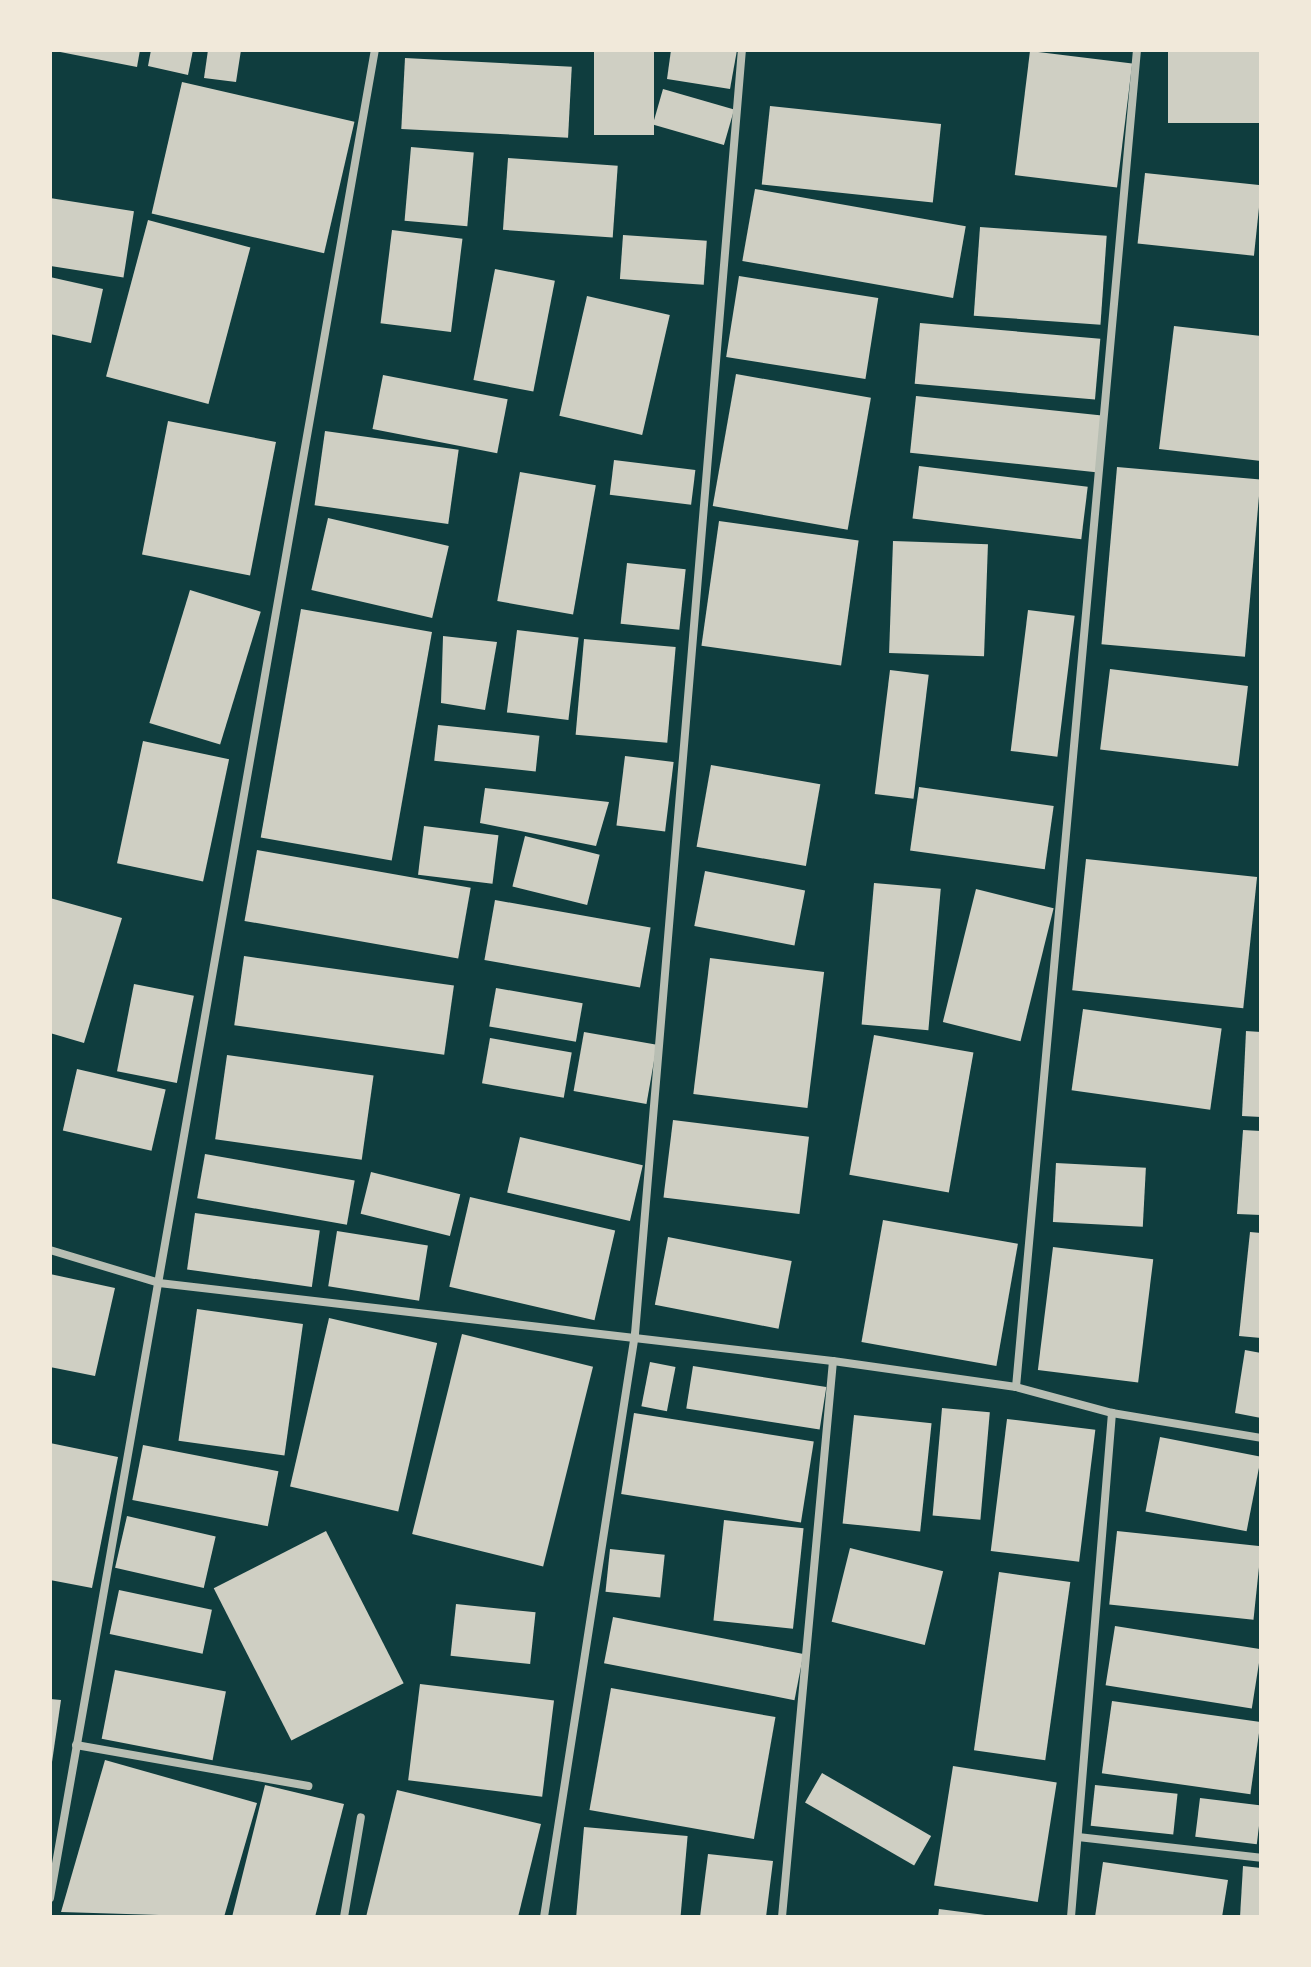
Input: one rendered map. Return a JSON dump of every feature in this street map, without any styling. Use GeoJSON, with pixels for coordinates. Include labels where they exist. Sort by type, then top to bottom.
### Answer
{"type":"FeatureCollection","features":[{"type":"Feature","properties":{"kind":"street"},"geometry":{"type":"LineString","coordinates":[[50,1898],[375,50]]}},
{"type":"Feature","properties":{"kind":"street"},"geometry":{"type":"LineString","coordinates":[[544,1917],[635,1334],[742,50]]}},
{"type":"Feature","properties":{"kind":"street"},"geometry":{"type":"LineString","coordinates":[[1016,1387],[1137,50]]}},
{"type":"Feature","properties":{"kind":"street"},"geometry":{"type":"LineString","coordinates":[[50,1250],[159,1283],[635,1334],[833,1361],[1016,1387],[1112,1413],[1261,1438]]}},
{"type":"Feature","properties":{"kind":"street"},"geometry":{"type":"LineString","coordinates":[[782,1917],[833,1361]]}},
{"type":"Feature","properties":{"kind":"street"},"geometry":{"type":"LineString","coordinates":[[1071,1917],[1112,1413]]}},
{"type":"Feature","properties":{"kind":"street"},"geometry":{"type":"LineString","coordinates":[[76,1745],[308,1786]]}},
{"type":"Feature","properties":{"kind":"street"},"geometry":{"type":"LineString","coordinates":[[344,1917],[361,1817]]}},
{"type":"Feature","properties":{"kind":"street"},"geometry":{"type":"LineString","coordinates":[[1078,1837],[1261,1858]]}},
{"type":"Feature","properties":{"kind":"building"},"geometry":{"type":"Polygon","coordinates":[[[50,50],[140,50],[137,67],[50,50]]]}},
{"type":"Feature","properties":{"kind":"building"},"geometry":{"type":"Polygon","coordinates":[[[151,50],[193,50],[188,75],[148,66],[151,50]]]}},
{"type":"Feature","properties":{"kind":"building"},"geometry":{"type":"Polygon","coordinates":[[[208,50],[241,50],[236,82],[204,78],[208,50]]]}},
{"type":"Feature","properties":{"kind":"building"},"geometry":{"type":"Polygon","coordinates":[[[594,50],[654,50],[654,135],[594,135],[594,50]]]}},
{"type":"Feature","properties":{"kind":"building"},"geometry":{"type":"Polygon","coordinates":[[[671,50],[737,50],[730,89],[667,79],[671,50]]]}},
{"type":"Feature","properties":{"kind":"building"},"geometry":{"type":"Polygon","coordinates":[[[1168,50],[1261,50],[1261,123],[1168,123],[1168,50]]]}},
{"type":"Feature","properties":{"kind":"building"},"geometry":{"type":"Polygon","coordinates":[[[1030,51],[1132,64],[1117,188],[1015,175],[1030,51]]]}},
{"type":"Feature","properties":{"kind":"building"},"geometry":{"type":"Polygon","coordinates":[[[405,58],[572,67],[568,138],[401,129],[405,58]]]}},
{"type":"Feature","properties":{"kind":"building"},"geometry":{"type":"Polygon","coordinates":[[[182,82],[354,122],[324,253],[152,214],[182,82]]]}},
{"type":"Feature","properties":{"kind":"building"},"geometry":{"type":"Polygon","coordinates":[[[663,89],[734,109],[724,145],[653,125],[663,89]]]}},
{"type":"Feature","properties":{"kind":"building"},"geometry":{"type":"Polygon","coordinates":[[[770,106],[941,124],[933,203],[762,185],[770,106]]]}},
{"type":"Feature","properties":{"kind":"building"},"geometry":{"type":"Polygon","coordinates":[[[411,147],[474,152],[467,226],[405,221],[411,147]]]}},
{"type":"Feature","properties":{"kind":"building"},"geometry":{"type":"Polygon","coordinates":[[[508,158],[618,166],[613,237],[503,230],[508,158]]]}},
{"type":"Feature","properties":{"kind":"building"},"geometry":{"type":"Polygon","coordinates":[[[1145,173],[1261,185],[1254,256],[1138,244],[1145,173]]]}},
{"type":"Feature","properties":{"kind":"building"},"geometry":{"type":"Polygon","coordinates":[[[755,189],[966,226],[953,298],[742,261],[755,189]]]}},
{"type":"Feature","properties":{"kind":"building"},"geometry":{"type":"Polygon","coordinates":[[[50,198],[134,211],[123,277],[50,266],[50,198]]]}},
{"type":"Feature","properties":{"kind":"building"},"geometry":{"type":"Polygon","coordinates":[[[148,220],[250,247],[208,404],[106,376],[148,220]]]}},
{"type":"Feature","properties":{"kind":"building"},"geometry":{"type":"Polygon","coordinates":[[[980,227],[1107,236],[1100,325],[974,316],[980,227]]]}},
{"type":"Feature","properties":{"kind":"building"},"geometry":{"type":"Polygon","coordinates":[[[392,230],[462,239],[451,332],[381,323],[392,230]]]}},
{"type":"Feature","properties":{"kind":"building"},"geometry":{"type":"Polygon","coordinates":[[[623,235],[707,241],[704,285],[620,279],[623,235]]]}},
{"type":"Feature","properties":{"kind":"building"},"geometry":{"type":"Polygon","coordinates":[[[495,269],[555,281],[533,392],[473,380],[495,269]]]}},
{"type":"Feature","properties":{"kind":"building"},"geometry":{"type":"Polygon","coordinates":[[[739,276],[878,298],[865,379],[726,357],[739,276]]]}},
{"type":"Feature","properties":{"kind":"building"},"geometry":{"type":"Polygon","coordinates":[[[50,277],[103,289],[91,343],[50,334],[50,277]]]}},
{"type":"Feature","properties":{"kind":"building"},"geometry":{"type":"Polygon","coordinates":[[[587,296],[670,315],[642,435],[559,416],[587,296]]]}},
{"type":"Feature","properties":{"kind":"building"},"geometry":{"type":"Polygon","coordinates":[[[920,323],[1100,339],[1095,400],[915,384],[920,323]]]}},
{"type":"Feature","properties":{"kind":"building"},"geometry":{"type":"Polygon","coordinates":[[[1174,326],[1261,336],[1261,461],[1159,449],[1174,326]]]}},
{"type":"Feature","properties":{"kind":"building"},"geometry":{"type":"Polygon","coordinates":[[[736,374],[871,398],[848,530],[713,506],[736,374]]]}},
{"type":"Feature","properties":{"kind":"building"},"geometry":{"type":"Polygon","coordinates":[[[383,375],[508,399],[497,453],[373,429],[383,375]]]}},
{"type":"Feature","properties":{"kind":"building"},"geometry":{"type":"Polygon","coordinates":[[[916,396],[1102,416],[1096,472],[910,453],[916,396]]]}},
{"type":"Feature","properties":{"kind":"building"},"geometry":{"type":"Polygon","coordinates":[[[168,421],[276,442],[250,575],[142,555],[168,421]]]}},
{"type":"Feature","properties":{"kind":"building"},"geometry":{"type":"Polygon","coordinates":[[[325,431],[459,450],[448,524],[315,505],[325,431]]]}},
{"type":"Feature","properties":{"kind":"building"},"geometry":{"type":"Polygon","coordinates":[[[614,460],[695,470],[691,505],[610,495],[614,460]]]}},
{"type":"Feature","properties":{"kind":"building"},"geometry":{"type":"Polygon","coordinates":[[[919,466],[1088,487],[1081,539],[913,519],[919,466]]]}},
{"type":"Feature","properties":{"kind":"building"},"geometry":{"type":"Polygon","coordinates":[[[1117,467],[1260,480],[1245,657],[1101,644],[1117,467]]]}},
{"type":"Feature","properties":{"kind":"building"},"geometry":{"type":"Polygon","coordinates":[[[520,472],[596,485],[573,614],[497,601],[520,472]]]}},
{"type":"Feature","properties":{"kind":"building"},"geometry":{"type":"Polygon","coordinates":[[[328,518],[449,546],[432,618],[311,590],[328,518]]]}},
{"type":"Feature","properties":{"kind":"building"},"geometry":{"type":"Polygon","coordinates":[[[719,521],[859,541],[841,665],[701,646],[719,521]]]}},
{"type":"Feature","properties":{"kind":"building"},"geometry":{"type":"Polygon","coordinates":[[[893,541],[988,544],[984,656],[889,653],[893,541]]]}},
{"type":"Feature","properties":{"kind":"building"},"geometry":{"type":"Polygon","coordinates":[[[627,563],[686,569],[679,630],[621,624],[627,563]]]}},
{"type":"Feature","properties":{"kind":"building"},"geometry":{"type":"Polygon","coordinates":[[[190,590],[261,612],[220,745],[149,723],[190,590]]]}},
{"type":"Feature","properties":{"kind":"building"},"geometry":{"type":"Polygon","coordinates":[[[301,609],[432,632],[392,861],[261,837],[301,609]]]}},
{"type":"Feature","properties":{"kind":"building"},"geometry":{"type":"Polygon","coordinates":[[[1028,610],[1075,616],[1057,757],[1011,751],[1028,610]]]}},
{"type":"Feature","properties":{"kind":"building"},"geometry":{"type":"Polygon","coordinates":[[[517,630],[579,638],[568,720],[507,712],[517,630]]]}},
{"type":"Feature","properties":{"kind":"building"},"geometry":{"type":"Polygon","coordinates":[[[443,636],[497,642],[485,710],[441,703],[443,636]]]}},
{"type":"Feature","properties":{"kind":"building"},"geometry":{"type":"Polygon","coordinates":[[[584,639],[676,647],[667,743],[576,735],[584,639]]]}},
{"type":"Feature","properties":{"kind":"building"},"geometry":{"type":"Polygon","coordinates":[[[1110,669],[1248,686],[1238,766],[1100,749],[1110,669]]]}},
{"type":"Feature","properties":{"kind":"building"},"geometry":{"type":"Polygon","coordinates":[[[890,670],[929,675],[913,799],[875,794],[890,670]]]}},
{"type":"Feature","properties":{"kind":"building"},"geometry":{"type":"Polygon","coordinates":[[[438,725],[539,736],[536,771],[434,761],[438,725]]]}},
{"type":"Feature","properties":{"kind":"building"},"geometry":{"type":"Polygon","coordinates":[[[143,741],[229,759],[203,882],[117,863],[143,741]]]}},
{"type":"Feature","properties":{"kind":"building"},"geometry":{"type":"Polygon","coordinates":[[[625,756],[674,762],[665,831],[616,825],[625,756]]]}},
{"type":"Feature","properties":{"kind":"building"},"geometry":{"type":"Polygon","coordinates":[[[711,765],[820,784],[806,866],[697,847],[711,765]]]}},
{"type":"Feature","properties":{"kind":"building"},"geometry":{"type":"Polygon","coordinates":[[[919,787],[1054,806],[1045,869],[910,850],[919,787]]]}},
{"type":"Feature","properties":{"kind":"building"},"geometry":{"type":"Polygon","coordinates":[[[485,788],[609,802],[596,846],[480,823],[485,788]]]}},
{"type":"Feature","properties":{"kind":"building"},"geometry":{"type":"Polygon","coordinates":[[[424,826],[498,835],[492,884],[418,875],[424,826]]]}},
{"type":"Feature","properties":{"kind":"building"},"geometry":{"type":"Polygon","coordinates":[[[525,836],[600,855],[587,905],[512,886],[525,836]]]}},
{"type":"Feature","properties":{"kind":"building"},"geometry":{"type":"Polygon","coordinates":[[[257,850],[471,888],[458,959],[244,921],[257,850]]]}},
{"type":"Feature","properties":{"kind":"building"},"geometry":{"type":"Polygon","coordinates":[[[1086,859],[1257,877],[1243,1008],[1072,990],[1086,859]]]}},
{"type":"Feature","properties":{"kind":"building"},"geometry":{"type":"Polygon","coordinates":[[[705,871],[805,890],[794,945],[694,926],[705,871]]]}},
{"type":"Feature","properties":{"kind":"building"},"geometry":{"type":"Polygon","coordinates":[[[874,883],[941,889],[928,1030],[862,1024],[874,883]]]}},
{"type":"Feature","properties":{"kind":"building"},"geometry":{"type":"Polygon","coordinates":[[[976,889],[1054,908],[1020,1041],[943,1022],[976,889]]]}},
{"type":"Feature","properties":{"kind":"building"},"geometry":{"type":"Polygon","coordinates":[[[50,898],[122,918],[84,1043],[50,1033],[50,898]]]}},
{"type":"Feature","properties":{"kind":"building"},"geometry":{"type":"Polygon","coordinates":[[[495,900],[651,927],[640,988],[484,960],[495,900]]]}},
{"type":"Feature","properties":{"kind":"building"},"geometry":{"type":"Polygon","coordinates":[[[244,956],[454,986],[444,1055],[234,1025],[244,956]]]}},
{"type":"Feature","properties":{"kind":"building"},"geometry":{"type":"Polygon","coordinates":[[[710,958],[824,972],[807,1108],[693,1094],[710,958]]]}},
{"type":"Feature","properties":{"kind":"building"},"geometry":{"type":"Polygon","coordinates":[[[134,984],[194,996],[177,1083],[117,1071],[134,984]]]}},
{"type":"Feature","properties":{"kind":"building"},"geometry":{"type":"Polygon","coordinates":[[[496,988],[583,1003],[576,1042],[489,1026],[496,988]]]}},
{"type":"Feature","properties":{"kind":"building"},"geometry":{"type":"Polygon","coordinates":[[[1083,1009],[1222,1028],[1210,1110],[1072,1090],[1083,1009]]]}},
{"type":"Feature","properties":{"kind":"building"},"geometry":{"type":"Polygon","coordinates":[[[1246,1031],[1261,1032],[1261,1117],[1242,1116],[1246,1031]]]}},
{"type":"Feature","properties":{"kind":"building"},"geometry":{"type":"Polygon","coordinates":[[[584,1032],[657,1045],[646,1104],[574,1091],[584,1032]]]}},
{"type":"Feature","properties":{"kind":"building"},"geometry":{"type":"Polygon","coordinates":[[[874,1035],[973,1053],[949,1192],[849,1175],[874,1035]]]}},
{"type":"Feature","properties":{"kind":"building"},"geometry":{"type":"Polygon","coordinates":[[[490,1038],[572,1052],[564,1098],[482,1083],[490,1038]]]}},
{"type":"Feature","properties":{"kind":"building"},"geometry":{"type":"Polygon","coordinates":[[[227,1055],[374,1076],[362,1160],[215,1139],[227,1055]]]}},
{"type":"Feature","properties":{"kind":"building"},"geometry":{"type":"Polygon","coordinates":[[[77,1069],[166,1089],[151,1151],[63,1130],[77,1069]]]}},
{"type":"Feature","properties":{"kind":"building"},"geometry":{"type":"Polygon","coordinates":[[[673,1120],[809,1137],[799,1214],[663,1197],[673,1120]]]}},
{"type":"Feature","properties":{"kind":"building"},"geometry":{"type":"Polygon","coordinates":[[[1243,1130],[1261,1131],[1261,1215],[1237,1214],[1243,1130]]]}},
{"type":"Feature","properties":{"kind":"building"},"geometry":{"type":"Polygon","coordinates":[[[520,1137],[643,1165],[630,1221],[507,1193],[520,1137]]]}},
{"type":"Feature","properties":{"kind":"building"},"geometry":{"type":"Polygon","coordinates":[[[205,1154],[355,1180],[347,1225],[197,1198],[205,1154]]]}},
{"type":"Feature","properties":{"kind":"building"},"geometry":{"type":"Polygon","coordinates":[[[1056,1163],[1146,1168],[1143,1227],[1053,1222],[1056,1163]]]}},
{"type":"Feature","properties":{"kind":"building"},"geometry":{"type":"Polygon","coordinates":[[[371,1172],[460,1194],[450,1236],[361,1214],[371,1172]]]}},
{"type":"Feature","properties":{"kind":"building"},"geometry":{"type":"Polygon","coordinates":[[[470,1197],[615,1231],[594,1320],[449,1287],[470,1197]]]}},
{"type":"Feature","properties":{"kind":"building"},"geometry":{"type":"Polygon","coordinates":[[[195,1213],[320,1231],[312,1287],[187,1269],[195,1213]]]}},
{"type":"Feature","properties":{"kind":"building"},"geometry":{"type":"Polygon","coordinates":[[[883,1220],[1018,1244],[996,1366],[861,1342],[883,1220]]]}},
{"type":"Feature","properties":{"kind":"building"},"geometry":{"type":"Polygon","coordinates":[[[337,1231],[428,1245],[419,1301],[328,1286],[337,1231]]]}},
{"type":"Feature","properties":{"kind":"building"},"geometry":{"type":"Polygon","coordinates":[[[1250,1232],[1261,1233],[1261,1338],[1239,1336],[1250,1232]]]}},
{"type":"Feature","properties":{"kind":"building"},"geometry":{"type":"Polygon","coordinates":[[[668,1237],[792,1261],[779,1329],[655,1305],[668,1237]]]}},
{"type":"Feature","properties":{"kind":"building"},"geometry":{"type":"Polygon","coordinates":[[[1053,1247],[1153,1259],[1138,1382],[1038,1370],[1053,1247]]]}},
{"type":"Feature","properties":{"kind":"building"},"geometry":{"type":"Polygon","coordinates":[[[50,1274],[115,1288],[95,1376],[50,1367],[50,1274]]]}},
{"type":"Feature","properties":{"kind":"building"},"geometry":{"type":"Polygon","coordinates":[[[197,1309],[303,1324],[284,1456],[178,1441],[197,1309]]]}},
{"type":"Feature","properties":{"kind":"building"},"geometry":{"type":"Polygon","coordinates":[[[329,1318],[437,1343],[398,1512],[290,1487],[329,1318]]]}},
{"type":"Feature","properties":{"kind":"building"},"geometry":{"type":"Polygon","coordinates":[[[462,1334],[593,1367],[543,1567],[412,1534],[462,1334]]]}},
{"type":"Feature","properties":{"kind":"building"},"geometry":{"type":"Polygon","coordinates":[[[1245,1350],[1261,1353],[1261,1418],[1235,1413],[1245,1350]]]}},
{"type":"Feature","properties":{"kind":"building"},"geometry":{"type":"Polygon","coordinates":[[[650,1362],[676,1367],[667,1411],[641,1406],[650,1362]]]}},
{"type":"Feature","properties":{"kind":"building"},"geometry":{"type":"Polygon","coordinates":[[[693,1366],[826,1387],[820,1430],[686,1408],[693,1366]]]}},
{"type":"Feature","properties":{"kind":"building"},"geometry":{"type":"Polygon","coordinates":[[[942,1408],[990,1412],[980,1520],[933,1516],[942,1408]]]}},
{"type":"Feature","properties":{"kind":"building"},"geometry":{"type":"Polygon","coordinates":[[[634,1413],[814,1441],[801,1522],[621,1494],[634,1413]]]}},
{"type":"Feature","properties":{"kind":"building"},"geometry":{"type":"Polygon","coordinates":[[[854,1415],[932,1423],[920,1532],[843,1523],[854,1415]]]}},
{"type":"Feature","properties":{"kind":"building"},"geometry":{"type":"Polygon","coordinates":[[[1007,1419],[1095,1430],[1079,1562],[991,1551],[1007,1419]]]}},
{"type":"Feature","properties":{"kind":"building"},"geometry":{"type":"Polygon","coordinates":[[[1160,1437],[1261,1457],[1247,1531],[1145,1512],[1160,1437]]]}},
{"type":"Feature","properties":{"kind":"building"},"geometry":{"type":"Polygon","coordinates":[[[50,1443],[118,1457],[92,1588],[50,1580],[50,1443]]]}},
{"type":"Feature","properties":{"kind":"building"},"geometry":{"type":"Polygon","coordinates":[[[143,1445],[278,1471],[268,1526],[132,1500],[143,1445]]]}},
{"type":"Feature","properties":{"kind":"building"},"geometry":{"type":"Polygon","coordinates":[[[127,1516],[216,1536],[204,1588],[115,1568],[127,1516]]]}},
{"type":"Feature","properties":{"kind":"building"},"geometry":{"type":"Polygon","coordinates":[[[724,1520],[804,1528],[793,1629],[713,1620],[724,1520]]]}},
{"type":"Feature","properties":{"kind":"building"},"geometry":{"type":"Polygon","coordinates":[[[326,1531],[404,1683],[291,1741],[214,1588],[326,1531]]]}},
{"type":"Feature","properties":{"kind":"building"},"geometry":{"type":"Polygon","coordinates":[[[1117,1531],[1261,1546],[1253,1620],[1109,1605],[1117,1531]]]}},
{"type":"Feature","properties":{"kind":"building"},"geometry":{"type":"Polygon","coordinates":[[[850,1548],[943,1571],[925,1645],[832,1622],[850,1548]]]}},
{"type":"Feature","properties":{"kind":"building"},"geometry":{"type":"Polygon","coordinates":[[[610,1549],[665,1555],[660,1598],[606,1592],[610,1549]]]}},
{"type":"Feature","properties":{"kind":"building"},"geometry":{"type":"Polygon","coordinates":[[[999,1572],[1070,1582],[1045,1760],[974,1750],[999,1572]]]}},
{"type":"Feature","properties":{"kind":"building"},"geometry":{"type":"Polygon","coordinates":[[[119,1590],[212,1610],[203,1654],[110,1634],[119,1590]]]}},
{"type":"Feature","properties":{"kind":"building"},"geometry":{"type":"Polygon","coordinates":[[[456,1604],[536,1612],[530,1664],[451,1656],[456,1604]]]}},
{"type":"Feature","properties":{"kind":"building"},"geometry":{"type":"Polygon","coordinates":[[[613,1617],[803,1654],[794,1700],[604,1663],[613,1617]]]}},
{"type":"Feature","properties":{"kind":"building"},"geometry":{"type":"Polygon","coordinates":[[[1115,1626],[1261,1649],[1252,1708],[1106,1685],[1115,1626]]]}},
{"type":"Feature","properties":{"kind":"building"},"geometry":{"type":"Polygon","coordinates":[[[115,1670],[226,1692],[213,1760],[102,1739],[115,1670]]]}},
{"type":"Feature","properties":{"kind":"building"},"geometry":{"type":"Polygon","coordinates":[[[420,1684],[554,1700],[542,1797],[408,1780],[420,1684]]]}},
{"type":"Feature","properties":{"kind":"building"},"geometry":{"type":"Polygon","coordinates":[[[611,1688],[775,1717],[754,1839],[589,1810],[611,1688]]]}},
{"type":"Feature","properties":{"kind":"building"},"geometry":{"type":"Polygon","coordinates":[[[50,1699],[61,1700],[52,1762],[50,1762],[50,1699]]]}},
{"type":"Feature","properties":{"kind":"building"},"geometry":{"type":"Polygon","coordinates":[[[1112,1701],[1261,1722],[1250,1794],[1102,1773],[1112,1701]]]}},
{"type":"Feature","properties":{"kind":"building"},"geometry":{"type":"Polygon","coordinates":[[[105,1760],[257,1803],[224,1917],[61,1912],[105,1760]]]}},
{"type":"Feature","properties":{"kind":"building"},"geometry":{"type":"Polygon","coordinates":[[[953,1766],[1057,1782],[1038,1902],[934,1886],[953,1766]]]}},
{"type":"Feature","properties":{"kind":"building"},"geometry":{"type":"Polygon","coordinates":[[[822,1773],[931,1836],[914,1865],[805,1802],[822,1773]]]}},
{"type":"Feature","properties":{"kind":"building"},"geometry":{"type":"Polygon","coordinates":[[[265,1785],[344,1804],[315,1917],[232,1917],[265,1785]]]}},
{"type":"Feature","properties":{"kind":"building"},"geometry":{"type":"Polygon","coordinates":[[[1095,1785],[1178,1794],[1173,1834],[1091,1826],[1095,1785]]]}},
{"type":"Feature","properties":{"kind":"building"},"geometry":{"type":"Polygon","coordinates":[[[397,1790],[541,1824],[518,1917],[366,1917],[397,1790]]]}},
{"type":"Feature","properties":{"kind":"building"},"geometry":{"type":"Polygon","coordinates":[[[1200,1798],[1261,1805],[1257,1844],[1195,1837],[1200,1798]]]}},
{"type":"Feature","properties":{"kind":"building"},"geometry":{"type":"Polygon","coordinates":[[[584,1827],[688,1836],[681,1917],[576,1917],[584,1827]]]}},
{"type":"Feature","properties":{"kind":"building"},"geometry":{"type":"Polygon","coordinates":[[[708,1854],[773,1861],[766,1917],[700,1917],[708,1854]]]}},
{"type":"Feature","properties":{"kind":"building"},"geometry":{"type":"Polygon","coordinates":[[[1103,1862],[1228,1880],[1222,1917],[1095,1917],[1103,1862]]]}},
{"type":"Feature","properties":{"kind":"building"},"geometry":{"type":"Polygon","coordinates":[[[1243,1866],[1261,1868],[1261,1917],[1240,1917],[1243,1866]]]}},
{"type":"Feature","properties":{"kind":"building"},"geometry":{"type":"Polygon","coordinates":[[[939,1909],[985,1915],[985,1917],[938,1917],[939,1909]]]}}]}
